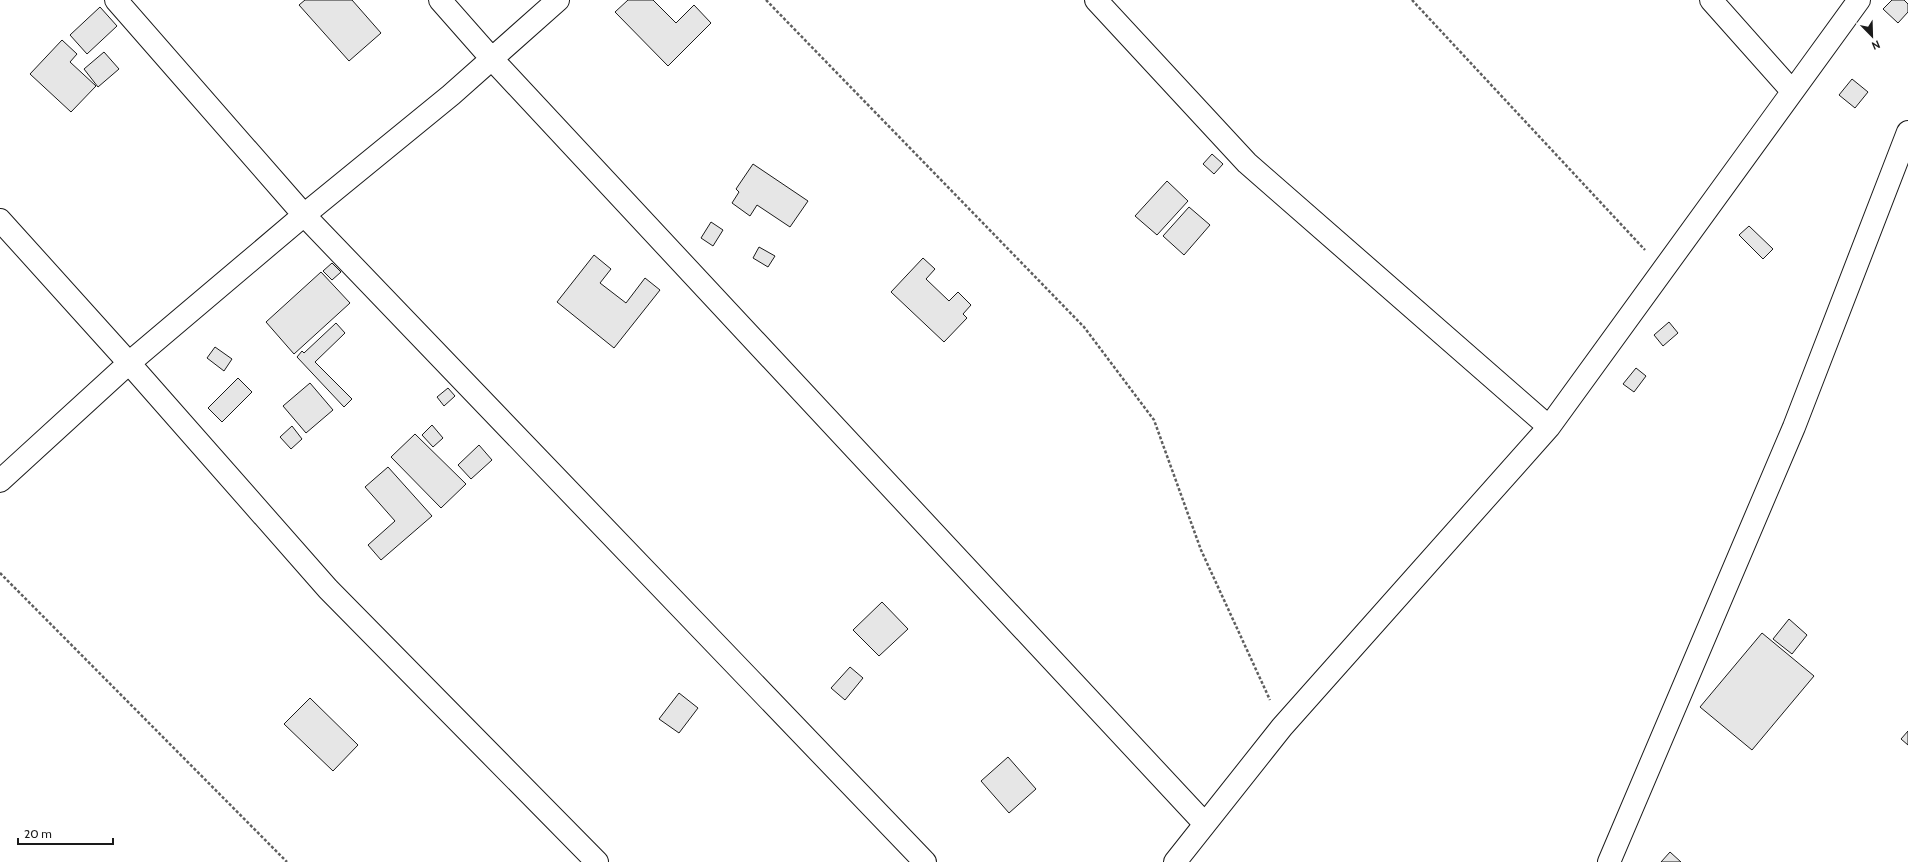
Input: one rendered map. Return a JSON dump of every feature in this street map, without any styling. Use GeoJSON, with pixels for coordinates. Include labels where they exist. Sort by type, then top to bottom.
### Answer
{"type":"FeatureCollection","features":[{"type":"Feature","properties":{"kind":"street"},"geometry":{"type":"LineString","coordinates":[[116,0],[304,215],[925,862]]}},
{"type":"Feature","properties":{"kind":"street"},"geometry":{"type":"LineString","coordinates":[[440,0],[492,59],[1205,824]]}},
{"type":"Feature","properties":{"kind":"street"},"geometry":{"type":"LineString","coordinates":[[0,481],[129,363],[304,215],[451,95],[558,0]]}},
{"type":"Feature","properties":{"kind":"street"},"geometry":{"type":"LineString","coordinates":[[1096,0],[1247,163],[1549,427]]}},
{"type":"Feature","properties":{"kind":"street"},"geometry":{"type":"LineString","coordinates":[[1711,0],[1792,91]]}},
{"type":"Feature","properties":{"kind":"street"},"geometry":{"type":"LineString","coordinates":[[1175,862],[1282,727],[1549,427],[1859,0]]}},
{"type":"Feature","properties":{"kind":"street"},"geometry":{"type":"LineString","coordinates":[[1609,862],[1794,427],[1908,132]]}},
{"type":"Feature","properties":{"kind":"street"},"geometry":{"type":"LineString","coordinates":[[0,220],[129,363],[328,589],[597,862]]}},
{"type":"Feature","properties":{"kind":"path"},"geometry":{"type":"LineString","coordinates":[[766,0],[1084,327],[1154,420],[1201,550],[1282,727]]}},
{"type":"Feature","properties":{"kind":"path"},"geometry":{"type":"LineString","coordinates":[[1412,0],[1663,270]]}},
{"type":"Feature","properties":{"kind":"path"},"geometry":{"type":"LineString","coordinates":[[0,573],[287,862]]}},
{"type":"Feature","properties":{"kind":"building"},"geometry":{"type":"Polygon","coordinates":[[[305,0],[352,0],[381,33],[349,61],[299,5],[305,0]]]}},
{"type":"Feature","properties":{"kind":"building"},"geometry":{"type":"Polygon","coordinates":[[[628,0],[653,0],[676,23],[694,5],[711,23],[668,66],[615,12],[628,0]]]}},
{"type":"Feature","properties":{"kind":"building"},"geometry":{"type":"Polygon","coordinates":[[[1892,0],[1904,0],[1908,4],[1908,12],[1898,23],[1883,9],[1892,0]]]}},
{"type":"Feature","properties":{"kind":"building"},"geometry":{"type":"Polygon","coordinates":[[[100,7],[117,26],[87,54],[70,35],[100,7]]]}},
{"type":"Feature","properties":{"kind":"building"},"geometry":{"type":"Polygon","coordinates":[[[62,40],[77,54],[70,62],[96,86],[71,112],[30,74],[62,40]]]}},
{"type":"Feature","properties":{"kind":"building"},"geometry":{"type":"Polygon","coordinates":[[[104,52],[119,69],[98,87],[84,69],[104,52]]]}},
{"type":"Feature","properties":{"kind":"building"},"geometry":{"type":"Polygon","coordinates":[[[1852,79],[1868,92],[1855,108],[1839,95],[1852,79]]]}},
{"type":"Feature","properties":{"kind":"building"},"geometry":{"type":"Polygon","coordinates":[[[1212,154],[1223,164],[1214,174],[1203,164],[1212,154]]]}},
{"type":"Feature","properties":{"kind":"building"},"geometry":{"type":"Polygon","coordinates":[[[753,164],[808,201],[790,227],[757,205],[750,216],[732,203],[739,192],[736,189],[753,164]]]}},
{"type":"Feature","properties":{"kind":"building"},"geometry":{"type":"Polygon","coordinates":[[[1167,181],[1188,201],[1157,235],[1135,216],[1167,181]]]}},
{"type":"Feature","properties":{"kind":"building"},"geometry":{"type":"Polygon","coordinates":[[[1189,207],[1210,225],[1184,255],[1163,236],[1189,207]]]}},
{"type":"Feature","properties":{"kind":"building"},"geometry":{"type":"Polygon","coordinates":[[[711,222],[723,230],[713,246],[701,238],[711,222]]]}},
{"type":"Feature","properties":{"kind":"building"},"geometry":{"type":"Polygon","coordinates":[[[1749,226],[1773,249],[1763,259],[1739,235],[1749,226]]]}},
{"type":"Feature","properties":{"kind":"building"},"geometry":{"type":"Polygon","coordinates":[[[759,247],[775,256],[768,267],[753,258],[759,247]]]}},
{"type":"Feature","properties":{"kind":"building"},"geometry":{"type":"Polygon","coordinates":[[[594,255],[611,269],[600,283],[626,303],[645,278],[660,290],[614,348],[557,302],[594,255]]]}},
{"type":"Feature","properties":{"kind":"building"},"geometry":{"type":"Polygon","coordinates":[[[923,258],[935,269],[926,279],[949,301],[958,292],[971,305],[963,314],[967,318],[944,342],[891,292],[923,258]]]}},
{"type":"Feature","properties":{"kind":"building"},"geometry":{"type":"Polygon","coordinates":[[[332,263],[341,272],[332,280],[323,271],[332,263]]]}},
{"type":"Feature","properties":{"kind":"building"},"geometry":{"type":"Polygon","coordinates":[[[321,272],[350,303],[294,354],[266,322],[321,272]]]}},
{"type":"Feature","properties":{"kind":"building"},"geometry":{"type":"Polygon","coordinates":[[[1669,322],[1678,333],[1663,346],[1654,335],[1669,322]]]}},
{"type":"Feature","properties":{"kind":"building"},"geometry":{"type":"Polygon","coordinates":[[[336,323],[345,333],[315,362],[352,399],[344,407],[297,357],[302,351],[304,353],[336,323]]]}},
{"type":"Feature","properties":{"kind":"building"},"geometry":{"type":"Polygon","coordinates":[[[215,347],[232,359],[224,371],[207,358],[215,347]]]}},
{"type":"Feature","properties":{"kind":"building"},"geometry":{"type":"Polygon","coordinates":[[[1636,368],[1646,376],[1634,392],[1623,384],[1636,368]]]}},
{"type":"Feature","properties":{"kind":"building"},"geometry":{"type":"Polygon","coordinates":[[[238,378],[252,392],[222,422],[208,408],[238,378]]]}},
{"type":"Feature","properties":{"kind":"building"},"geometry":{"type":"Polygon","coordinates":[[[310,383],[333,410],[306,433],[283,406],[310,383]]]}},
{"type":"Feature","properties":{"kind":"building"},"geometry":{"type":"Polygon","coordinates":[[[448,388],[455,396],[444,406],[437,397],[448,388]]]}},
{"type":"Feature","properties":{"kind":"building"},"geometry":{"type":"Polygon","coordinates":[[[432,425],[443,438],[433,447],[422,435],[432,425]]]}},
{"type":"Feature","properties":{"kind":"building"},"geometry":{"type":"Polygon","coordinates":[[[292,426],[302,439],[291,449],[280,437],[292,426]]]}},
{"type":"Feature","properties":{"kind":"building"},"geometry":{"type":"Polygon","coordinates":[[[415,434],[466,484],[441,508],[391,457],[415,434]]]}},
{"type":"Feature","properties":{"kind":"building"},"geometry":{"type":"Polygon","coordinates":[[[479,445],[492,460],[471,479],[458,465],[479,445]]]}},
{"type":"Feature","properties":{"kind":"building"},"geometry":{"type":"Polygon","coordinates":[[[388,467],[432,516],[381,560],[368,545],[395,521],[365,487],[388,467]]]}},
{"type":"Feature","properties":{"kind":"building"},"geometry":{"type":"Polygon","coordinates":[[[882,602],[908,629],[879,656],[853,630],[882,602]]]}},
{"type":"Feature","properties":{"kind":"building"},"geometry":{"type":"Polygon","coordinates":[[[1789,619],[1807,635],[1792,654],[1773,639],[1789,619]]]}},
{"type":"Feature","properties":{"kind":"building"},"geometry":{"type":"Polygon","coordinates":[[[1762,633],[1814,676],[1752,750],[1700,707],[1762,633]]]}},
{"type":"Feature","properties":{"kind":"building"},"geometry":{"type":"Polygon","coordinates":[[[850,667],[863,678],[845,700],[831,688],[850,667]]]}},
{"type":"Feature","properties":{"kind":"building"},"geometry":{"type":"Polygon","coordinates":[[[679,693],[698,708],[679,733],[659,719],[679,693]]]}},
{"type":"Feature","properties":{"kind":"building"},"geometry":{"type":"Polygon","coordinates":[[[310,698],[358,745],[333,771],[284,724],[310,698]]]}},
{"type":"Feature","properties":{"kind":"building"},"geometry":{"type":"Polygon","coordinates":[[[1908,731],[1908,745],[1901,739],[1908,731]]]}},
{"type":"Feature","properties":{"kind":"building"},"geometry":{"type":"Polygon","coordinates":[[[1008,757],[1036,789],[1009,813],[981,781],[1008,757]]]}},
{"type":"Feature","properties":{"kind":"building"},"geometry":{"type":"Polygon","coordinates":[[[1670,852],[1681,862],[1661,862],[1670,852]]]}}]}
